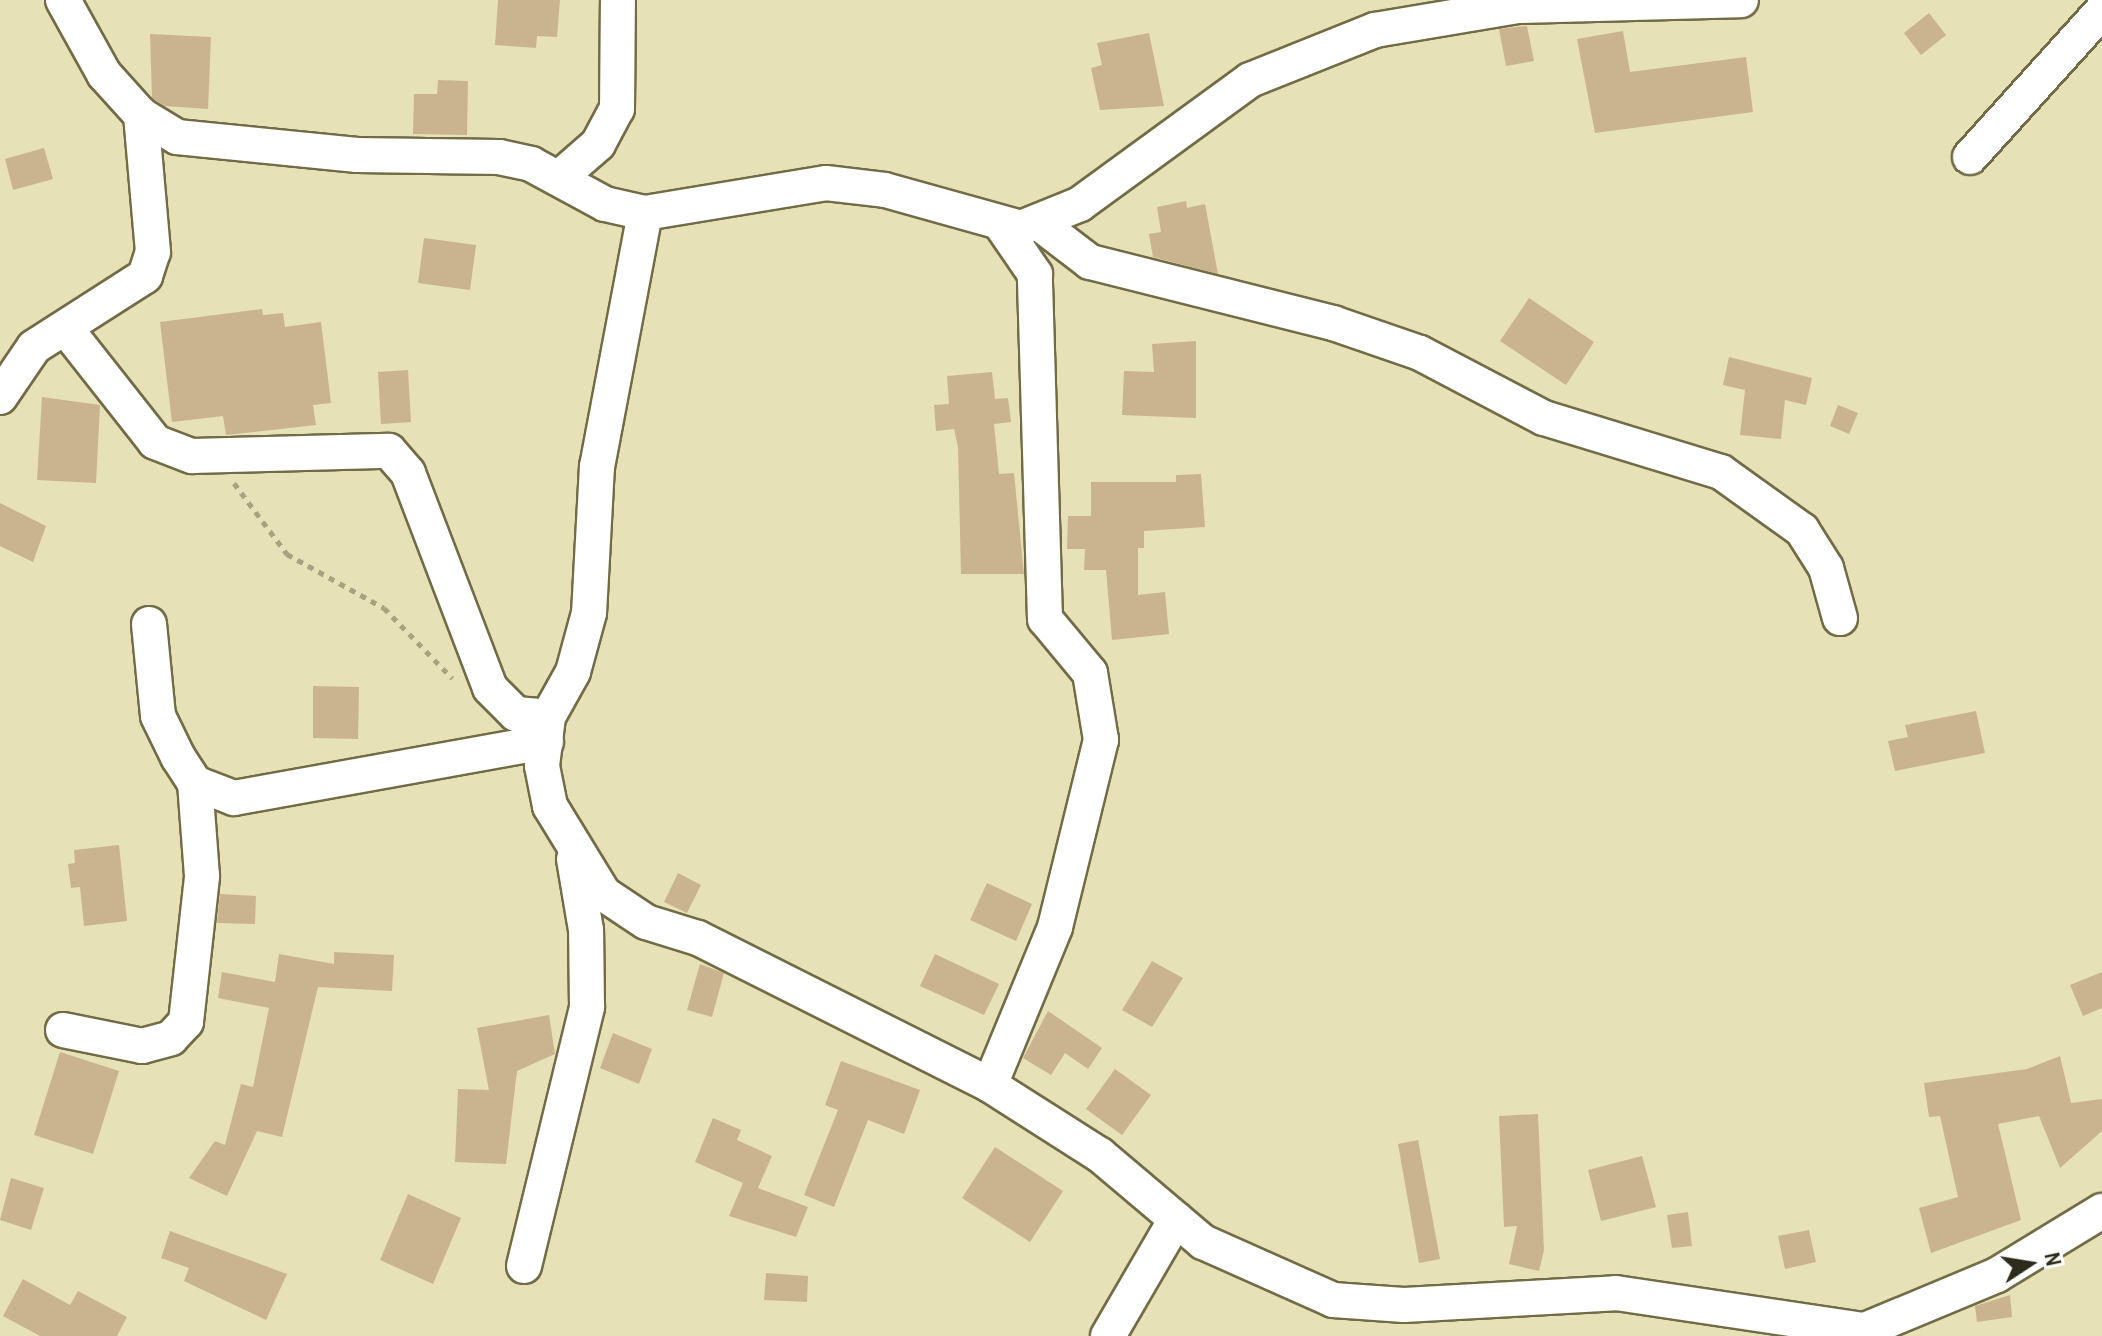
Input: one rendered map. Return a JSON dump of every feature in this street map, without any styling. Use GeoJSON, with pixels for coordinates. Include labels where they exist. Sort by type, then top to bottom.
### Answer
{"type":"FeatureCollection","features":[{"type":"Feature","properties":{"kind":"street"},"geometry":{"type":"LineString","coordinates":[[63,0],[104,74],[141,115],[177,137],[223,146],[499,157],[559,178],[605,204],[645,213],[826,183],[885,190],[1002,226],[1039,223],[1080,204],[1250,80],[1375,30],[1518,6],[1741,0]]}},
{"type":"Feature","properties":{"kind":"street"},"geometry":{"type":"LineString","coordinates":[[559,178],[598,144],[617,109],[618,0]]}},
{"type":"Feature","properties":{"kind":"street"},"geometry":{"type":"LineString","coordinates":[[1970,157],[2102,11]]}},
{"type":"Feature","properties":{"kind":"street"},"geometry":{"type":"LineString","coordinates":[[0,397],[34,347],[123,296],[145,276],[153,252],[141,115]]}},
{"type":"Feature","properties":{"kind":"street"},"geometry":{"type":"LineString","coordinates":[[645,213],[597,466],[589,613],[573,672],[547,729],[550,806],[572,851],[604,894],[646,922],[698,938],[990,1085],[1100,1155],[1176,1219],[1249,1268],[1333,1300],[1404,1305],[1616,1293],[1718,1324],[1867,1333],[1997,1275],[2102,1211]]}},
{"type":"Feature","properties":{"kind":"street"},"geometry":{"type":"LineString","coordinates":[[1039,223],[1090,262],[1333,323],[1420,353],[1544,418],[1721,472],[1802,530],[1826,568],[1840,618]]}},
{"type":"Feature","properties":{"kind":"street"},"geometry":{"type":"LineString","coordinates":[[990,1085],[1055,927],[1101,740],[1090,673],[1045,619],[1035,274],[1002,226]]}},
{"type":"Feature","properties":{"kind":"street"},"geometry":{"type":"LineString","coordinates":[[67,330],[155,442],[192,456],[351,446],[389,451],[408,473],[490,688],[516,714],[547,729]]}},
{"type":"Feature","properties":{"kind":"street"},"geometry":{"type":"LineString","coordinates":[[63,1030],[142,1046],[171,1038],[186,1022],[202,876],[195,783],[158,716],[149,624]]}},
{"type":"Feature","properties":{"kind":"street"},"geometry":{"type":"LineString","coordinates":[[195,783],[234,798],[547,729]]}},
{"type":"Feature","properties":{"kind":"street"},"geometry":{"type":"LineString","coordinates":[[524,1266],[587,1007],[586,930],[572,851]]}},
{"type":"Feature","properties":{"kind":"street"},"geometry":{"type":"LineString","coordinates":[[1108,1336],[1176,1219]]}},
{"type":"Feature","properties":{"kind":"path"},"geometry":{"type":"LineString","coordinates":[[218,456],[287,554],[384,608],[462,685],[490,688]]}},
{"type":"Feature","properties":{"kind":"building"},"geometry":{"type":"Polygon","coordinates":[[[498,0],[560,0],[557,37],[537,36],[536,48],[495,45],[498,0]]]}},
{"type":"Feature","properties":{"kind":"building"},"geometry":{"type":"Polygon","coordinates":[[[1929,13],[1946,35],[1921,55],[1904,33],[1929,13]]]}},
{"type":"Feature","properties":{"kind":"building"},"geometry":{"type":"Polygon","coordinates":[[[1527,26],[1534,61],[1506,66],[1499,29],[1527,26]]]}},
{"type":"Feature","properties":{"kind":"building"},"geometry":{"type":"Polygon","coordinates":[[[1623,31],[1630,72],[1746,57],[1753,112],[1595,133],[1577,39],[1623,31]]]}},
{"type":"Feature","properties":{"kind":"building"},"geometry":{"type":"Polygon","coordinates":[[[1149,33],[1164,106],[1100,110],[1091,68],[1102,65],[1097,43],[1149,33]]]}},
{"type":"Feature","properties":{"kind":"building"},"geometry":{"type":"Polygon","coordinates":[[[150,34],[211,37],[208,109],[165,106],[152,98],[150,34]]]}},
{"type":"Feature","properties":{"kind":"building"},"geometry":{"type":"Polygon","coordinates":[[[438,80],[468,81],[467,135],[413,134],[414,94],[437,94],[438,80]]]}},
{"type":"Feature","properties":{"kind":"building"},"geometry":{"type":"Polygon","coordinates":[[[44,148],[53,179],[13,190],[5,159],[44,148]]]}},
{"type":"Feature","properties":{"kind":"building"},"geometry":{"type":"Polygon","coordinates":[[[1186,201],[1187,208],[1205,204],[1218,274],[1153,257],[1149,234],[1161,232],[1157,207],[1186,201]]]}},
{"type":"Feature","properties":{"kind":"building"},"geometry":{"type":"Polygon","coordinates":[[[424,238],[476,245],[470,290],[418,283],[424,238]]]}},
{"type":"Feature","properties":{"kind":"building"},"geometry":{"type":"Polygon","coordinates":[[[1529,298],[1594,342],[1566,385],[1500,341],[1529,298]]]}},
{"type":"Feature","properties":{"kind":"building"},"geometry":{"type":"Polygon","coordinates":[[[262,309],[263,315],[283,313],[285,327],[321,322],[331,403],[313,405],[316,425],[226,435],[223,416],[172,422],[160,322],[262,309]]]}},
{"type":"Feature","properties":{"kind":"building"},"geometry":{"type":"Polygon","coordinates":[[[1196,341],[1196,418],[1122,415],[1124,371],[1154,372],[1152,344],[1196,341]]]}},
{"type":"Feature","properties":{"kind":"building"},"geometry":{"type":"Polygon","coordinates":[[[1729,357],[1812,378],[1806,405],[1785,400],[1781,439],[1740,435],[1745,390],[1723,385],[1729,357]]]}},
{"type":"Feature","properties":{"kind":"building"},"geometry":{"type":"Polygon","coordinates":[[[408,370],[411,422],[381,424],[378,372],[408,370]]]}},
{"type":"Feature","properties":{"kind":"building"},"geometry":{"type":"Polygon","coordinates":[[[992,372],[995,399],[1008,398],[1011,422],[994,424],[999,474],[1014,473],[1024,574],[961,574],[958,447],[954,429],[936,431],[934,405],[949,404],[947,376],[992,372]]]}},
{"type":"Feature","properties":{"kind":"building"},"geometry":{"type":"Polygon","coordinates":[[[42,397],[100,405],[96,483],[37,480],[42,397]]]}},
{"type":"Feature","properties":{"kind":"building"},"geometry":{"type":"Polygon","coordinates":[[[1838,405],[1858,413],[1849,434],[1830,426],[1838,405]]]}},
{"type":"Feature","properties":{"kind":"building"},"geometry":{"type":"Polygon","coordinates":[[[1201,474],[1205,527],[1144,531],[1144,548],[1138,548],[1138,595],[1165,592],[1169,634],[1112,640],[1106,570],[1084,570],[1085,549],[1067,549],[1068,516],[1091,516],[1091,482],[1176,482],[1176,475],[1201,474]]]}},
{"type":"Feature","properties":{"kind":"building"},"geometry":{"type":"Polygon","coordinates":[[[0,503],[46,526],[33,562],[0,546],[0,503]]]}},
{"type":"Feature","properties":{"kind":"building"},"geometry":{"type":"Polygon","coordinates":[[[313,686],[359,687],[358,739],[313,738],[313,686]]]}},
{"type":"Feature","properties":{"kind":"building"},"geometry":{"type":"Polygon","coordinates":[[[1976,711],[1985,753],[1895,771],[1888,741],[1908,737],[1905,725],[1976,711]]]}},
{"type":"Feature","properties":{"kind":"building"},"geometry":{"type":"Polygon","coordinates":[[[119,845],[127,921],[84,926],[80,887],[71,888],[68,864],[75,863],[74,850],[119,845]]]}},
{"type":"Feature","properties":{"kind":"building"},"geometry":{"type":"Polygon","coordinates":[[[678,873],[701,885],[687,913],[664,902],[678,873]]]}},
{"type":"Feature","properties":{"kind":"building"},"geometry":{"type":"Polygon","coordinates":[[[987,883],[1032,904],[1016,941],[970,920],[987,883]]]}},
{"type":"Feature","properties":{"kind":"building"},"geometry":{"type":"Polygon","coordinates":[[[220,894],[256,896],[255,924],[217,923],[220,894]]]}},
{"type":"Feature","properties":{"kind":"building"},"geometry":{"type":"Polygon","coordinates":[[[334,952],[394,955],[392,991],[318,987],[282,1137],[257,1131],[227,1196],[189,1178],[215,1141],[225,1145],[241,1084],[253,1087],[269,1008],[218,998],[222,972],[275,982],[279,954],[334,964],[334,952]]]}},
{"type":"Feature","properties":{"kind":"building"},"geometry":{"type":"Polygon","coordinates":[[[935,954],[999,984],[984,1015],[920,986],[935,954]]]}},
{"type":"Feature","properties":{"kind":"building"},"geometry":{"type":"Polygon","coordinates":[[[1152,961],[1183,978],[1152,1027],[1122,1010],[1152,961]]]}},
{"type":"Feature","properties":{"kind":"building"},"geometry":{"type":"Polygon","coordinates":[[[700,964],[724,973],[712,1017],[687,1010],[700,964]]]}},
{"type":"Feature","properties":{"kind":"building"},"geometry":{"type":"Polygon","coordinates":[[[2102,972],[2102,1008],[2083,1016],[2070,985],[2102,972]]]}},
{"type":"Feature","properties":{"kind":"building"},"geometry":{"type":"Polygon","coordinates":[[[1048,1011],[1102,1048],[1088,1069],[1065,1053],[1051,1075],[1023,1058],[1048,1011]]]}},
{"type":"Feature","properties":{"kind":"building"},"geometry":{"type":"Polygon","coordinates":[[[549,1015],[555,1054],[517,1071],[506,1164],[455,1162],[458,1089],[489,1090],[477,1028],[549,1015]]]}},
{"type":"Feature","properties":{"kind":"building"},"geometry":{"type":"Polygon","coordinates":[[[613,1033],[652,1049],[639,1084],[600,1068],[613,1033]]]}},
{"type":"Feature","properties":{"kind":"building"},"geometry":{"type":"Polygon","coordinates":[[[60,1052],[119,1071],[93,1154],[34,1135],[60,1052]]]}},
{"type":"Feature","properties":{"kind":"building"},"geometry":{"type":"Polygon","coordinates":[[[2060,1056],[2071,1103],[2102,1099],[2102,1131],[2060,1168],[2039,1116],[1998,1124],[2021,1220],[1931,1253],[1919,1208],[1958,1197],[1940,1116],[1929,1117],[1924,1083],[2027,1069],[2060,1056]]]}},
{"type":"Feature","properties":{"kind":"building"},"geometry":{"type":"Polygon","coordinates":[[[841,1061],[920,1090],[904,1134],[868,1120],[834,1207],[804,1195],[838,1110],[825,1105],[841,1061]]]}},
{"type":"Feature","properties":{"kind":"building"},"geometry":{"type":"Polygon","coordinates":[[[1115,1069],[1151,1095],[1122,1135],[1086,1109],[1115,1069]]]}},
{"type":"Feature","properties":{"kind":"building"},"geometry":{"type":"Polygon","coordinates":[[[1538,1114],[1544,1250],[1539,1271],[1509,1264],[1517,1226],[1504,1227],[1499,1116],[1538,1114]]]}},
{"type":"Feature","properties":{"kind":"building"},"geometry":{"type":"Polygon","coordinates":[[[713,1118],[741,1130],[737,1140],[772,1156],[758,1188],[808,1207],[796,1237],[729,1216],[743,1183],[695,1162],[713,1118]]]}},
{"type":"Feature","properties":{"kind":"building"},"geometry":{"type":"Polygon","coordinates":[[[1418,1140],[1440,1259],[1419,1263],[1398,1144],[1418,1140]]]}},
{"type":"Feature","properties":{"kind":"building"},"geometry":{"type":"Polygon","coordinates":[[[995,1147],[1063,1191],[1030,1242],[962,1198],[995,1147]]]}},
{"type":"Feature","properties":{"kind":"building"},"geometry":{"type":"Polygon","coordinates":[[[1642,1156],[1656,1207],[1601,1221],[1588,1170],[1642,1156]]]}},
{"type":"Feature","properties":{"kind":"building"},"geometry":{"type":"Polygon","coordinates":[[[11,1178],[44,1188],[31,1230],[0,1220],[11,1178]]]}},
{"type":"Feature","properties":{"kind":"building"},"geometry":{"type":"Polygon","coordinates":[[[408,1194],[461,1218],[433,1284],[380,1260],[408,1194]]]}},
{"type":"Feature","properties":{"kind":"building"},"geometry":{"type":"Polygon","coordinates":[[[1688,1212],[1692,1246],[1672,1248],[1667,1215],[1688,1212]]]}},
{"type":"Feature","properties":{"kind":"building"},"geometry":{"type":"Polygon","coordinates":[[[1809,1230],[1816,1262],[1785,1269],[1778,1236],[1809,1230]]]}},
{"type":"Feature","properties":{"kind":"building"},"geometry":{"type":"Polygon","coordinates":[[[170,1231],[287,1274],[266,1320],[184,1281],[189,1268],[161,1258],[170,1231]]]}},
{"type":"Feature","properties":{"kind":"building"},"geometry":{"type":"Polygon","coordinates":[[[766,1273],[808,1276],[807,1302],[764,1300],[766,1273]]]}},
{"type":"Feature","properties":{"kind":"building"},"geometry":{"type":"Polygon","coordinates":[[[23,1279],[70,1305],[78,1291],[127,1317],[117,1336],[40,1336],[3,1316],[23,1279]]]}},
{"type":"Feature","properties":{"kind":"building"},"geometry":{"type":"Polygon","coordinates":[[[2010,1295],[2012,1317],[1977,1322],[1975,1306],[2010,1295]]]}}]}
